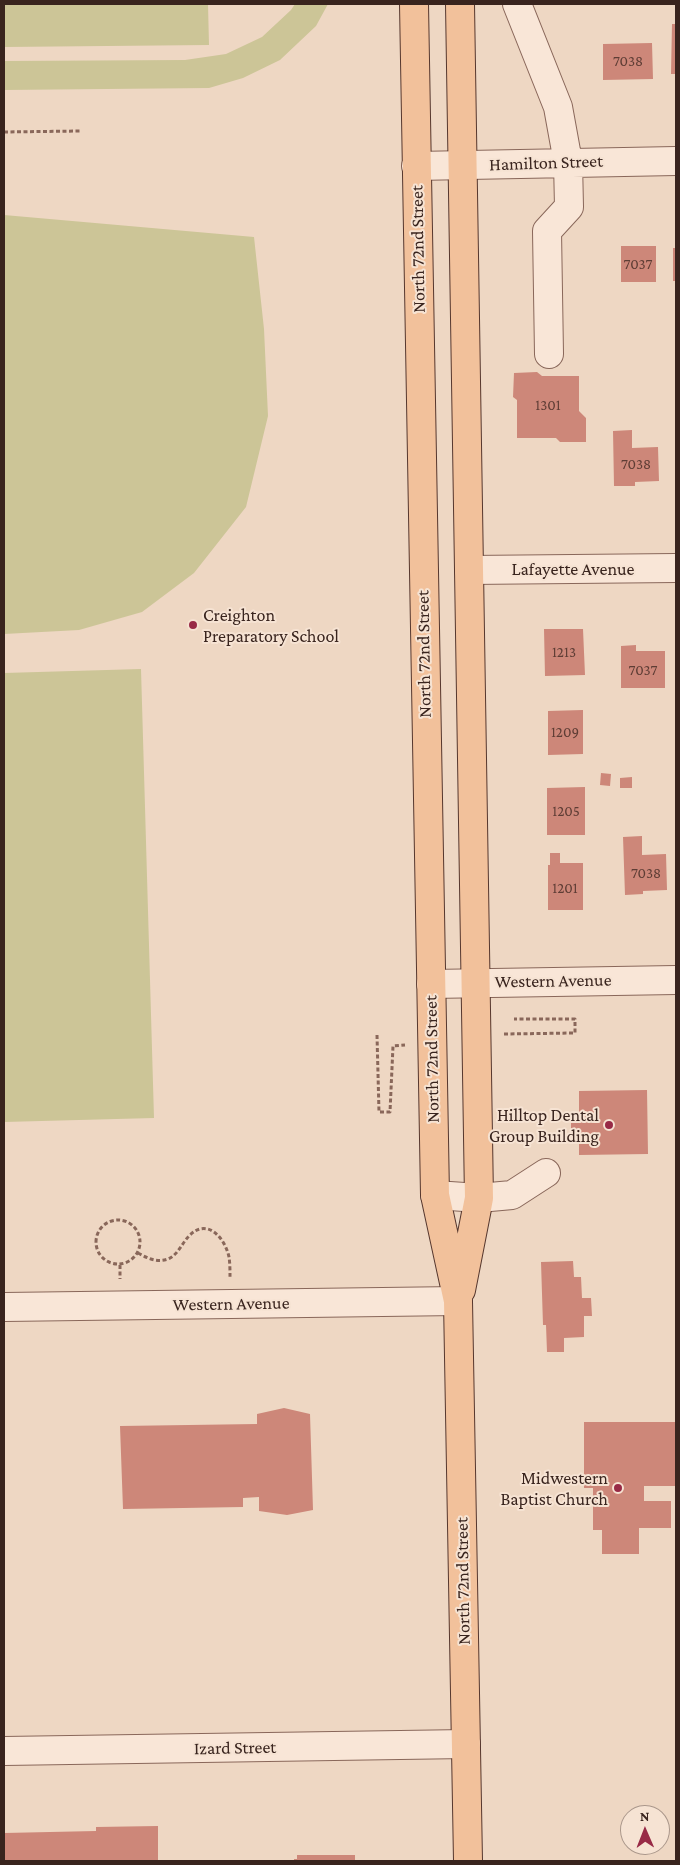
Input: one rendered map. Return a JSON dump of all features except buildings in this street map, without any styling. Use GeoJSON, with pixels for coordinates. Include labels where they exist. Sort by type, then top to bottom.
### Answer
{"type":"FeatureCollection","features":[{"type":"Feature","properties":{"kind":"main road","name":"North 72nd Street"},"geometry":{"type":"LineString","coordinates":[[414,4],[435,1195],[458,1301],[468,1861]]}},
{"type":"Feature","properties":{"kind":"main road","name":"North 72nd Street"},"geometry":{"type":"LineString","coordinates":[[458,1301],[479,1198],[460,4]]}},
{"type":"Feature","properties":{"kind":"street"},"geometry":{"type":"LineString","coordinates":[[517,4],[558,107],[568,162],[569,207],[547,232],[549,354]]}},
{"type":"Feature","properties":{"kind":"street","name":"Hamilton Street"},"geometry":{"type":"LineString","coordinates":[[416,166],[676,161]]}},
{"type":"Feature","properties":{"kind":"street","name":"Lafayette Avenue"},"geometry":{"type":"LineString","coordinates":[[469,570],[676,568]]}},
{"type":"Feature","properties":{"kind":"street","name":"Western Avenue"},"geometry":{"type":"LineString","coordinates":[[431,984],[676,980]]}},
{"type":"Feature","properties":{"kind":"street"},"geometry":{"type":"LineString","coordinates":[[435,1195],[479,1198],[512,1195],[546,1173]]}},
{"type":"Feature","properties":{"kind":"street","name":"Western Avenue"},"geometry":{"type":"LineString","coordinates":[[4,1307],[458,1301]]}},
{"type":"Feature","properties":{"kind":"street","name":"Izard Street"},"geometry":{"type":"LineString","coordinates":[[4,1751],[466,1744]]}},
{"type":"Feature","properties":{"kind":"path"},"geometry":{"type":"LineString","coordinates":[[4,132],[80,131]]}},
{"type":"Feature","properties":{"kind":"path"},"geometry":{"type":"LineString","coordinates":[[501,1034],[575,1033],[575,1019],[514,1019]]}},
{"type":"Feature","properties":{"kind":"path"},"geometry":{"type":"LineString","coordinates":[[377,1035],[379,1112],[390,1112],[393,1046]]}},
{"type":"Feature","properties":{"kind":"path"},"geometry":{"type":"LineString","coordinates":[[119,1220],[133,1226],[140,1238],[138,1253],[127,1263],[120,1265],[106,1262],[97,1250],[97,1236],[105,1224],[119,1220]]}},
{"type":"Feature","properties":{"kind":"path"},"geometry":{"type":"LineString","coordinates":[[138,1253],[154,1260],[168,1259],[176,1253],[189,1235],[199,1229],[207,1228],[217,1233],[223,1243],[229,1258],[230,1277]]}},
{"type":"Feature","properties":{"kind":"path"},"geometry":{"type":"LineString","coordinates":[[120,1265],[120,1279]]}},
{"type":"Feature","properties":{"kind":"shaded area"},"geometry":{"type":"Polygon","coordinates":[[[4,4],[208,4],[209,45],[4,47],[4,4]]]}},
{"type":"Feature","properties":{"kind":"shaded area"},"geometry":{"type":"Polygon","coordinates":[[[295,4],[328,4],[316,26],[280,60],[243,78],[209,88],[4,90],[4,61],[185,60],[226,54],[262,37],[295,4]]]}},
{"type":"Feature","properties":{"kind":"shaded area"},"geometry":{"type":"Polygon","coordinates":[[[4,215],[254,237],[264,329],[268,416],[246,507],[194,573],[142,612],[79,630],[4,634],[4,215]]]}},
{"type":"Feature","properties":{"kind":"shaded area"},"geometry":{"type":"Polygon","coordinates":[[[141,669],[154,1118],[4,1122],[4,673],[141,669]]]}},
{"type":"Feature","properties":{"kind":"place","name":"Creighton Preparatory School"},"geometry":{"type":"Point","coordinates":[193,625]}},
{"type":"Feature","properties":{"kind":"place","name":"Hilltop Dental Group Building"},"geometry":{"type":"Point","coordinates":[609,1125]}},
{"type":"Feature","properties":{"kind":"place","name":"Midwestern Baptist Church"},"geometry":{"type":"Point","coordinates":[618,1488]}}]}
